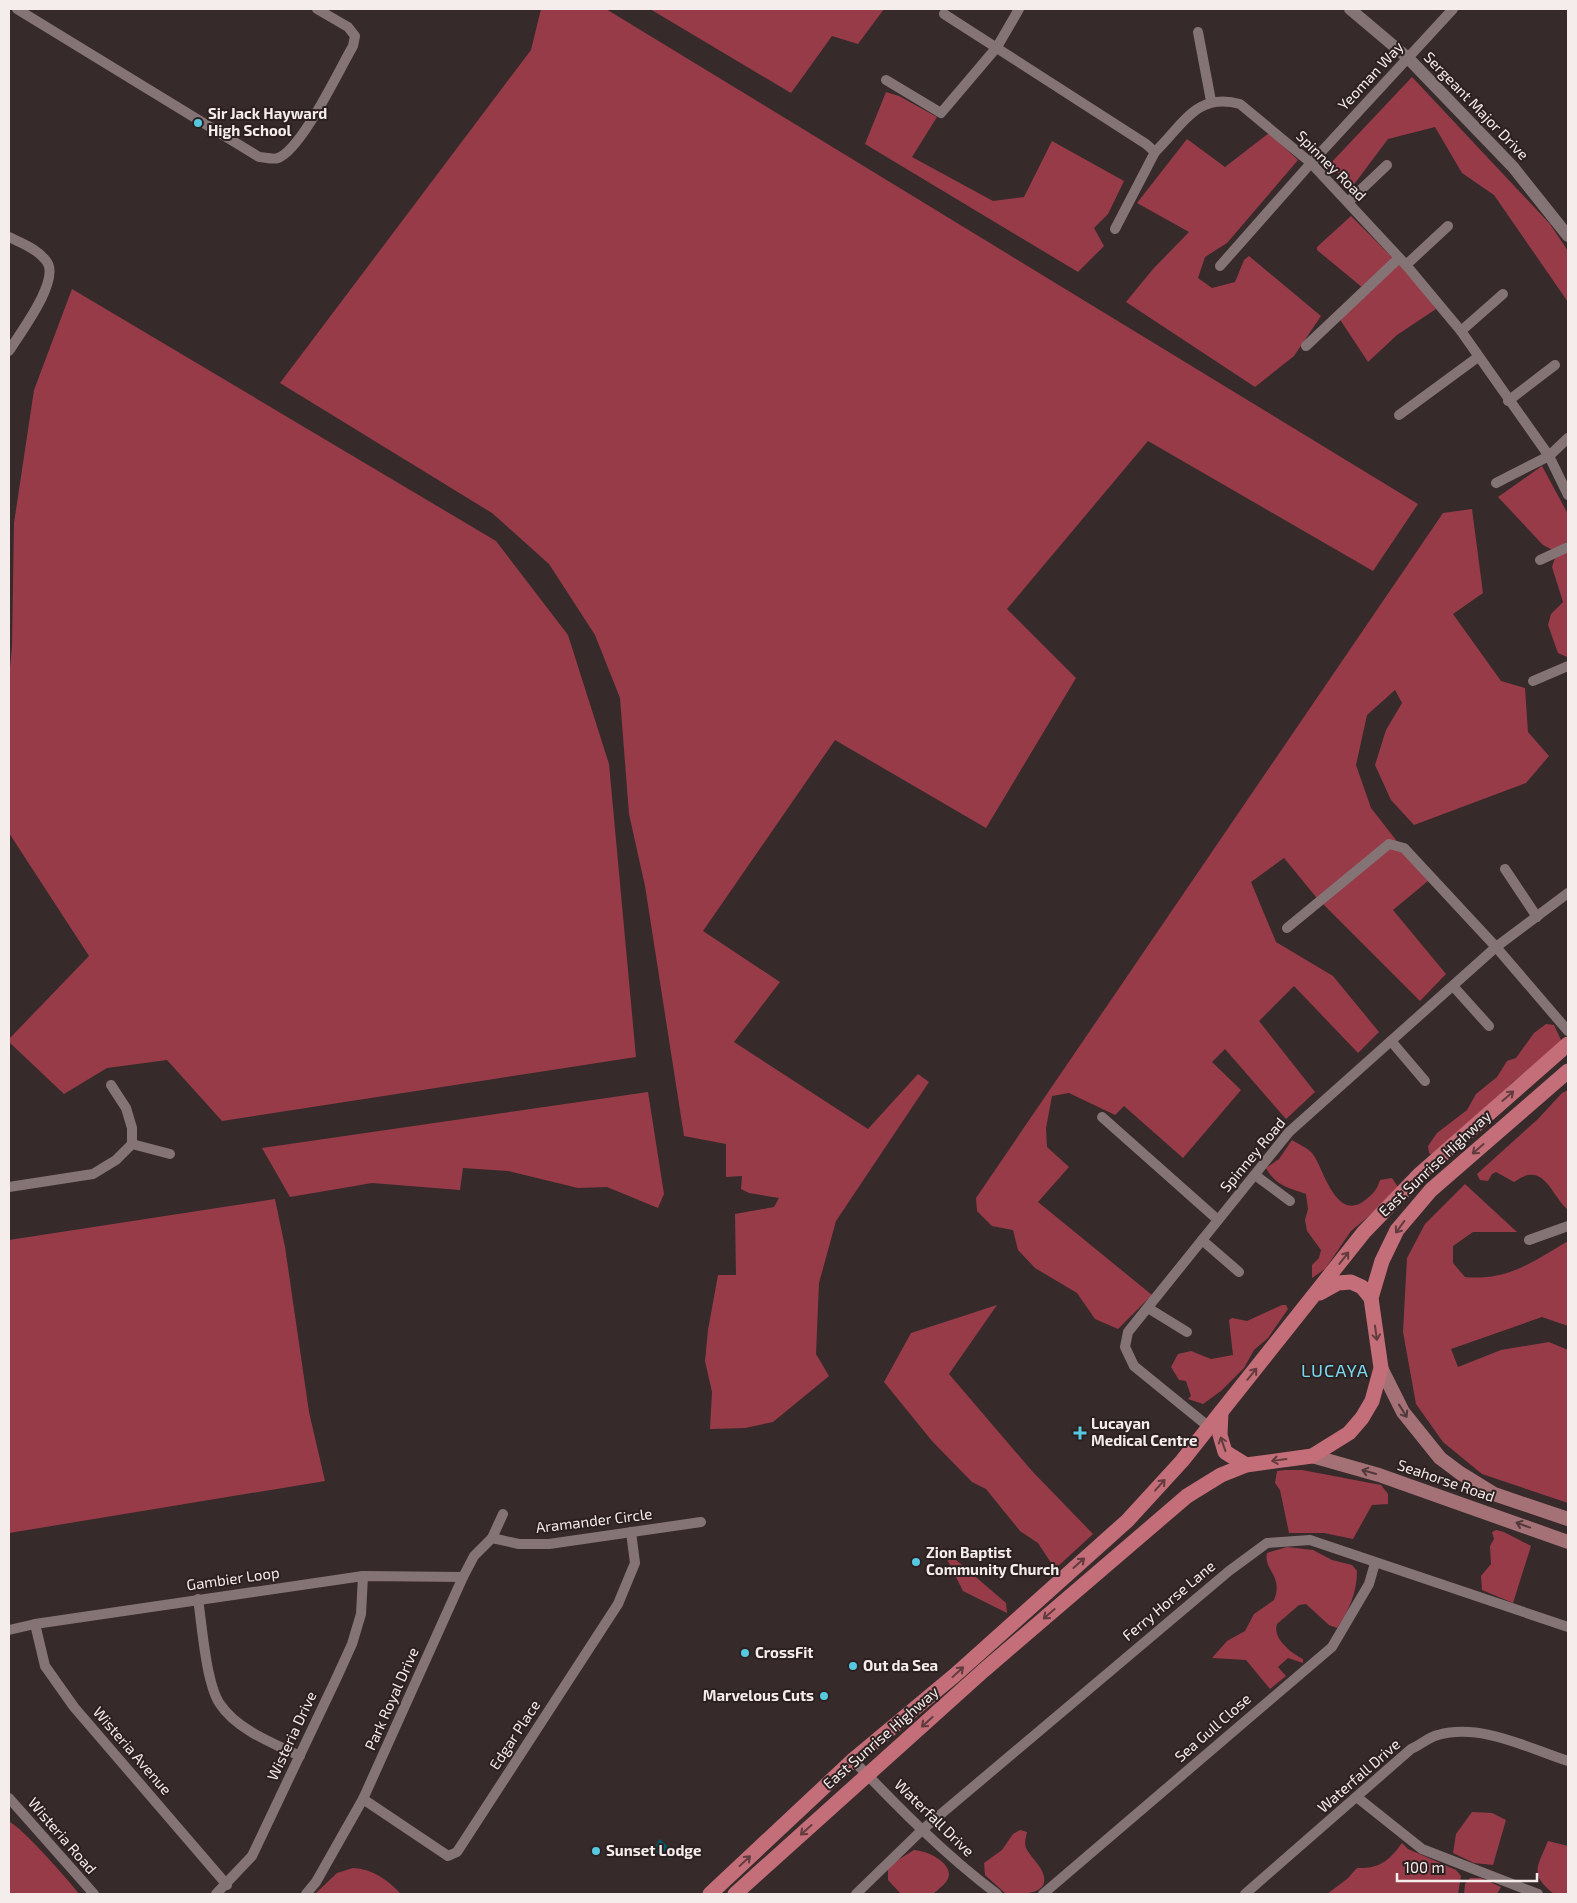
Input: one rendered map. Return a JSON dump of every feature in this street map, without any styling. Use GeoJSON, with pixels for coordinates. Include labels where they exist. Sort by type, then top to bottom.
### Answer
{"type":"FeatureCollection","features":[{"type":"Feature","properties":{"kind":"main road","name":"East Sunrise Highway"},"geometry":{"type":"LineString","coordinates":[[710,1894],[854,1760],[955,1675],[1127,1521],[1182,1461],[1364,1232],[1419,1175],[1568,1044]]}},
{"type":"Feature","properties":{"kind":"main road","name":"East Sunrise Highway"},"geometry":{"type":"LineString","coordinates":[[1371,1298],[1382,1261],[1397,1230],[1431,1190],[1568,1072]]}},
{"type":"Feature","properties":{"kind":"main road"},"geometry":{"type":"LineString","coordinates":[[1312,1456],[1349,1433],[1362,1418],[1372,1401],[1380,1368],[1371,1298],[1362,1287],[1351,1282],[1338,1283],[1314,1296]]}},
{"type":"Feature","properties":{"kind":"main road","name":"Seahorse Road"},"geometry":{"type":"LineString","coordinates":[[1380,1368],[1403,1412],[1447,1463],[1494,1494],[1568,1519]]}},
{"type":"Feature","properties":{"kind":"main road"},"geometry":{"type":"LineString","coordinates":[[1221,1412],[1220,1435],[1225,1452],[1246,1465]]}},
{"type":"Feature","properties":{"kind":"main road","name":"East Sunrise Highway"},"geometry":{"type":"LineString","coordinates":[[735,1894],[983,1672],[1187,1496],[1221,1475],[1246,1465],[1312,1456]]}},
{"type":"Feature","properties":{"kind":"main road","name":"Seahorse Road"},"geometry":{"type":"LineString","coordinates":[[1312,1456],[1397,1481],[1568,1542]]}},
{"type":"Feature","properties":{"kind":"street"},"geometry":{"type":"LineString","coordinates":[[17,9],[259,157],[276,159],[286,153],[300,138],[353,46],[355,36],[348,27],[318,9]]}},
{"type":"Feature","properties":{"kind":"street"},"geometry":{"type":"LineString","coordinates":[[886,80],[941,113],[997,47],[1019,9]]}},
{"type":"Feature","properties":{"kind":"street","name":"Sergeant Major Drive"},"geometry":{"type":"LineString","coordinates":[[1350,9],[1408,58],[1513,167],[1568,236]]}},
{"type":"Feature","properties":{"kind":"street","name":"Yeoman Way"},"geometry":{"type":"LineString","coordinates":[[1220,266],[1311,162],[1453,9]]}},
{"type":"Feature","properties":{"kind":"street"},"geometry":{"type":"LineString","coordinates":[[944,14],[1155,152]]}},
{"type":"Feature","properties":{"kind":"street"},"geometry":{"type":"LineString","coordinates":[[1115,229],[1155,152],[1196,107],[1211,101],[1198,32]]}},
{"type":"Feature","properties":{"kind":"street","name":"Spinney Road"},"geometry":{"type":"LineString","coordinates":[[1211,101],[1226,100],[1240,104],[1311,162],[1403,262],[1462,332],[1508,401],[1548,456],[1568,495]]}},
{"type":"Feature","properties":{"kind":"street"},"geometry":{"type":"LineString","coordinates":[[1348,202],[1387,165]]}},
{"type":"Feature","properties":{"kind":"street"},"geometry":{"type":"LineString","coordinates":[[1306,346],[1403,262],[1448,226]]}},
{"type":"Feature","properties":{"kind":"street"},"geometry":{"type":"LineString","coordinates":[[9,237],[36,250],[48,264],[50,278],[47,291],[9,351]]}},
{"type":"Feature","properties":{"kind":"street"},"geometry":{"type":"LineString","coordinates":[[1462,332],[1503,294]]}},
{"type":"Feature","properties":{"kind":"street"},"geometry":{"type":"LineString","coordinates":[[1399,415],[1478,357]]}},
{"type":"Feature","properties":{"kind":"street"},"geometry":{"type":"LineString","coordinates":[[1508,401],[1555,365]]}},
{"type":"Feature","properties":{"kind":"street"},"geometry":{"type":"LineString","coordinates":[[1496,483],[1548,456],[1568,438]]}},
{"type":"Feature","properties":{"kind":"street"},"geometry":{"type":"LineString","coordinates":[[1540,560],[1568,546]]}},
{"type":"Feature","properties":{"kind":"street"},"geometry":{"type":"LineString","coordinates":[[1534,681],[1568,666]]}},
{"type":"Feature","properties":{"kind":"street"},"geometry":{"type":"LineString","coordinates":[[1287,928],[1389,844],[1404,848],[1496,947],[1568,1031]]}},
{"type":"Feature","properties":{"kind":"street"},"geometry":{"type":"LineString","coordinates":[[1505,869],[1536,917]]}},
{"type":"Feature","properties":{"kind":"street","name":"Spinney Road"},"geometry":{"type":"LineString","coordinates":[[1209,1427],[1134,1366],[1125,1347],[1128,1332],[1289,1132],[1496,947],[1568,893]]}},
{"type":"Feature","properties":{"kind":"street"},"geometry":{"type":"LineString","coordinates":[[1453,986],[1489,1026]]}},
{"type":"Feature","properties":{"kind":"street"},"geometry":{"type":"LineString","coordinates":[[1391,1041],[1425,1081]]}},
{"type":"Feature","properties":{"kind":"street"},"geometry":{"type":"LineString","coordinates":[[9,1187],[93,1174],[116,1160],[132,1144],[132,1128],[126,1108],[111,1085]]}},
{"type":"Feature","properties":{"kind":"street"},"geometry":{"type":"LineString","coordinates":[[1102,1117],[1218,1220]]}},
{"type":"Feature","properties":{"kind":"street"},"geometry":{"type":"LineString","coordinates":[[132,1144],[170,1154]]}},
{"type":"Feature","properties":{"kind":"street"},"geometry":{"type":"LineString","coordinates":[[1255,1175],[1290,1201]]}},
{"type":"Feature","properties":{"kind":"street"},"geometry":{"type":"LineString","coordinates":[[1529,1240],[1568,1226]]}},
{"type":"Feature","properties":{"kind":"street"},"geometry":{"type":"LineString","coordinates":[[1202,1240],[1239,1272]]}},
{"type":"Feature","properties":{"kind":"street"},"geometry":{"type":"LineString","coordinates":[[1148,1308],[1187,1332]]}},
{"type":"Feature","properties":{"kind":"street","name":"Park Royal Drive"},"geometry":{"type":"LineString","coordinates":[[306,1894],[316,1882],[363,1799],[463,1577],[474,1556],[492,1538],[503,1514]]}},
{"type":"Feature","properties":{"kind":"street","name":"Aramander Circle"},"geometry":{"type":"LineString","coordinates":[[492,1538],[519,1544],[548,1544],[700,1522]]}},
{"type":"Feature","properties":{"kind":"street","name":"Edgar Place"},"geometry":{"type":"LineString","coordinates":[[363,1799],[448,1856],[457,1852],[618,1604],[635,1563],[630,1532]]}},
{"type":"Feature","properties":{"kind":"street","name":"Ferry Horse Lane"},"geometry":{"type":"LineString","coordinates":[[856,1894],[922,1830],[1173,1618],[1267,1543],[1310,1540],[1568,1627]]}},
{"type":"Feature","properties":{"kind":"street","name":"Sea Gull Close"},"geometry":{"type":"LineString","coordinates":[[1043,1894],[1332,1647],[1369,1584],[1375,1563]]}},
{"type":"Feature","properties":{"kind":"street","name":"Gambier Loop"},"geometry":{"type":"LineString","coordinates":[[9,1630],[35,1624],[198,1599],[363,1576],[463,1577]]}},
{"type":"Feature","properties":{"kind":"street","name":"Wisteria Drive"},"geometry":{"type":"LineString","coordinates":[[216,1894],[227,1885],[252,1856],[352,1644],[361,1614],[363,1576]]}},
{"type":"Feature","properties":{"kind":"street"},"geometry":{"type":"LineString","coordinates":[[198,1599],[211,1678],[220,1704],[243,1727],[300,1756]]}},
{"type":"Feature","properties":{"kind":"street","name":"Wisteria Avenue"},"geometry":{"type":"LineString","coordinates":[[35,1624],[45,1666],[74,1707],[227,1885]]}},
{"type":"Feature","properties":{"kind":"street","name":"Waterfall Drive"},"geometry":{"type":"LineString","coordinates":[[1246,1894],[1358,1798],[1411,1749],[1438,1735],[1463,1732],[1487,1733],[1568,1761]]}},
{"type":"Feature","properties":{"kind":"street","name":"Waterfall Drive"},"geometry":{"type":"LineString","coordinates":[[854,1760],[922,1830],[964,1869],[997,1894]]}},
{"type":"Feature","properties":{"kind":"street","name":"Wisteria Road"},"geometry":{"type":"LineString","coordinates":[[9,1798],[94,1894]]}},
{"type":"Feature","properties":{"kind":"street"},"geometry":{"type":"LineString","coordinates":[[1358,1798],[1422,1849],[1538,1894]]}},
{"type":"Feature","properties":{"kind":"shaded area"},"geometry":{"type":"Polygon","coordinates":[[[541,9],[606,9],[1418,504],[1373,571],[1148,441],[1007,609],[1076,678],[986,828],[835,740],[703,931],[780,982],[734,1042],[868,1129],[918,1074],[929,1082],[836,1221],[819,1283],[816,1354],[829,1376],[773,1422],[745,1428],[710,1429],[712,1392],[705,1361],[708,1330],[718,1275],[736,1275],[735,1214],[774,1207],[779,1198],[749,1193],[741,1189],[742,1176],[726,1177],[726,1144],[684,1136],[645,886],[629,814],[620,698],[595,635],[549,564],[492,513],[280,383],[531,50],[541,9]]]}},
{"type":"Feature","properties":{"kind":"shaded area"},"geometry":{"type":"Polygon","coordinates":[[[650,9],[884,9],[858,44],[832,36],[791,93],[650,9]]]}},
{"type":"Feature","properties":{"kind":"shaded area"},"geometry":{"type":"Polygon","coordinates":[[[1412,77],[1550,224],[1568,251],[1568,302],[1494,195],[1462,173],[1435,127],[1388,139],[1352,187],[1329,165],[1412,77]]]}},
{"type":"Feature","properties":{"kind":"shaded area"},"geometry":{"type":"Polygon","coordinates":[[[886,92],[899,96],[937,117],[912,157],[993,201],[1024,197],[1052,141],[1124,181],[1108,214],[1094,228],[1104,246],[1078,272],[865,144],[886,92]]]}},
{"type":"Feature","properties":{"kind":"shaded area"},"geometry":{"type":"Polygon","coordinates":[[[1269,133],[1298,160],[1227,243],[1205,257],[1198,278],[1212,288],[1235,282],[1244,260],[1249,256],[1321,316],[1294,356],[1255,387],[1126,302],[1153,269],[1189,232],[1137,203],[1187,139],[1225,167],[1269,133]]]}},
{"type":"Feature","properties":{"kind":"shaded area"},"geometry":{"type":"Polygon","coordinates":[[[1351,216],[1411,276],[1436,309],[1397,335],[1368,362],[1339,318],[1369,293],[1317,250],[1317,247],[1351,216]]]}},
{"type":"Feature","properties":{"kind":"shaded area"},"geometry":{"type":"Polygon","coordinates":[[[72,289],[496,541],[568,635],[609,764],[636,1057],[222,1121],[167,1060],[107,1068],[64,1094],[9,1042],[9,1039],[89,956],[9,833],[9,679],[12,646],[14,523],[34,390],[72,289]]]}},
{"type":"Feature","properties":{"kind":"shaded area"},"geometry":{"type":"Polygon","coordinates":[[[1542,466],[1568,514],[1568,541],[1553,550],[1543,545],[1498,497],[1542,466]]]}},
{"type":"Feature","properties":{"kind":"shaded area"},"geometry":{"type":"Polygon","coordinates":[[[1472,509],[1483,593],[1453,614],[1501,681],[1525,688],[1528,732],[1549,756],[1526,783],[1414,825],[1391,800],[1375,765],[1386,730],[1402,703],[1395,690],[1367,715],[1356,765],[1371,808],[1428,881],[1393,910],[1446,974],[1420,1001],[1316,897],[1284,858],[1251,882],[1276,942],[1333,976],[1379,1032],[1358,1053],[1294,986],[1259,1021],[1315,1092],[1286,1119],[1225,1049],[1212,1062],[1241,1090],[1183,1158],[1124,1106],[1115,1115],[1069,1093],[1052,1096],[1046,1128],[1047,1147],[1069,1167],[1038,1202],[1152,1295],[1118,1329],[1095,1319],[1077,1293],[1035,1268],[1018,1250],[1013,1230],[992,1226],[977,1211],[976,1198],[1443,513],[1472,509]]]}},
{"type":"Feature","properties":{"kind":"shaded area"},"geometry":{"type":"Polygon","coordinates":[[[1568,551],[1567,657],[1558,653],[1548,625],[1551,614],[1563,602],[1552,567],[1555,558],[1568,551]]]}},
{"type":"Feature","properties":{"kind":"shaded area"},"geometry":{"type":"Polygon","coordinates":[[[1546,1024],[1554,1025],[1562,1042],[1560,1045],[1513,1082],[1439,1151],[1432,1155],[1429,1153],[1428,1146],[1437,1133],[1467,1110],[1476,1094],[1497,1077],[1507,1061],[1516,1058],[1534,1033],[1546,1024]]]}},
{"type":"Feature","properties":{"kind":"shaded area"},"geometry":{"type":"Polygon","coordinates":[[[1568,1090],[1568,1210],[1540,1177],[1533,1175],[1524,1176],[1514,1182],[1496,1172],[1492,1174],[1488,1181],[1480,1180],[1477,1174],[1538,1119],[1562,1093],[1568,1090]]]}},
{"type":"Feature","properties":{"kind":"shaded area"},"geometry":{"type":"Polygon","coordinates":[[[648,1092],[664,1194],[658,1208],[607,1187],[578,1188],[508,1171],[463,1168],[460,1190],[372,1183],[290,1197],[262,1148],[648,1092]]]}},
{"type":"Feature","properties":{"kind":"shaded area"},"geometry":{"type":"Polygon","coordinates":[[[1292,1140],[1312,1153],[1330,1188],[1344,1203],[1352,1206],[1361,1203],[1373,1193],[1380,1180],[1392,1178],[1398,1187],[1395,1194],[1351,1231],[1325,1269],[1312,1278],[1312,1265],[1319,1258],[1321,1250],[1307,1231],[1305,1220],[1308,1209],[1306,1194],[1288,1188],[1278,1182],[1266,1168],[1279,1159],[1292,1140]]]}},
{"type":"Feature","properties":{"kind":"shaded area"},"geometry":{"type":"Polygon","coordinates":[[[1465,1184],[1517,1232],[1473,1232],[1453,1246],[1453,1263],[1465,1277],[1494,1276],[1507,1273],[1531,1263],[1568,1241],[1568,1326],[1542,1317],[1451,1349],[1458,1367],[1501,1350],[1549,1342],[1568,1350],[1568,1503],[1482,1474],[1443,1442],[1416,1404],[1403,1332],[1407,1258],[1425,1224],[1465,1184]]]}},
{"type":"Feature","properties":{"kind":"shaded area"},"geometry":{"type":"Polygon","coordinates":[[[275,1199],[285,1247],[309,1412],[325,1481],[9,1533],[9,1240],[275,1199]]]}},
{"type":"Feature","properties":{"kind":"shaded area"},"geometry":{"type":"Polygon","coordinates":[[[997,1305],[949,1374],[1032,1471],[1093,1534],[1055,1569],[1038,1543],[1020,1531],[986,1489],[972,1482],[932,1441],[884,1382],[911,1333],[997,1305]]]}},
{"type":"Feature","properties":{"kind":"shaded area"},"geometry":{"type":"Polygon","coordinates":[[[1282,1305],[1286,1305],[1288,1309],[1268,1338],[1254,1350],[1244,1368],[1221,1391],[1203,1404],[1188,1399],[1191,1396],[1186,1381],[1179,1380],[1171,1367],[1178,1354],[1191,1351],[1211,1359],[1233,1355],[1229,1320],[1232,1318],[1247,1321],[1282,1305]]]}},
{"type":"Feature","properties":{"kind":"shaded area"},"geometry":{"type":"Polygon","coordinates":[[[1302,1470],[1381,1485],[1388,1494],[1388,1504],[1372,1505],[1353,1539],[1324,1533],[1289,1533],[1280,1490],[1275,1483],[1277,1471],[1302,1470]]]}},
{"type":"Feature","properties":{"kind":"shaded area"},"geometry":{"type":"Polygon","coordinates":[[[1496,1530],[1504,1532],[1531,1546],[1513,1603],[1482,1590],[1481,1576],[1491,1564],[1490,1546],[1494,1539],[1492,1532],[1496,1530]]]}},
{"type":"Feature","properties":{"kind":"shaded area"},"geometry":{"type":"Polygon","coordinates":[[[941,1547],[1006,1603],[1007,1613],[963,1591],[941,1547]]]}},
{"type":"Feature","properties":{"kind":"shaded area"},"geometry":{"type":"Polygon","coordinates":[[[1287,1547],[1313,1550],[1332,1560],[1352,1565],[1357,1571],[1357,1579],[1352,1601],[1337,1628],[1329,1625],[1306,1604],[1299,1605],[1277,1624],[1277,1635],[1280,1640],[1288,1649],[1303,1659],[1303,1663],[1288,1658],[1278,1667],[1286,1676],[1270,1689],[1246,1660],[1212,1658],[1227,1641],[1245,1631],[1254,1614],[1274,1600],[1277,1585],[1268,1564],[1267,1553],[1287,1547]]]}},
{"type":"Feature","properties":{"kind":"shaded area"},"geometry":{"type":"Polygon","coordinates":[[[1472,1812],[1492,1813],[1506,1820],[1493,1865],[1474,1863],[1453,1853],[1456,1834],[1472,1812]]]}},
{"type":"Feature","properties":{"kind":"shaded area"},"geometry":{"type":"Polygon","coordinates":[[[9,1822],[15,1825],[33,1842],[79,1894],[9,1894],[9,1822]]]}},
{"type":"Feature","properties":{"kind":"shaded area"},"geometry":{"type":"Polygon","coordinates":[[[1020,1830],[1027,1832],[1026,1848],[1042,1871],[1043,1885],[1034,1892],[1006,1894],[985,1875],[984,1863],[1002,1850],[1013,1834],[1020,1830]]]}},
{"type":"Feature","properties":{"kind":"shaded area"},"geometry":{"type":"Polygon","coordinates":[[[1548,1841],[1568,1846],[1568,1894],[1554,1894],[1538,1876],[1538,1864],[1548,1841]]]}},
{"type":"Feature","properties":{"kind":"shaded area"},"geometry":{"type":"Polygon","coordinates":[[[1402,1843],[1408,1849],[1456,1870],[1461,1876],[1458,1894],[1327,1894],[1347,1879],[1357,1868],[1371,1867],[1383,1863],[1393,1855],[1402,1843]]]}},
{"type":"Feature","properties":{"kind":"shaded area"},"geometry":{"type":"Polygon","coordinates":[[[914,1850],[937,1858],[947,1868],[949,1874],[947,1881],[932,1894],[901,1894],[888,1880],[888,1869],[893,1863],[914,1850]]]}},
{"type":"Feature","properties":{"kind":"shaded area"},"geometry":{"type":"Polygon","coordinates":[[[353,1868],[380,1876],[401,1894],[315,1894],[337,1873],[353,1868]]]}},
{"type":"Feature","properties":{"kind":"shaded area"},"geometry":{"type":"Polygon","coordinates":[[[1470,1878],[1481,1878],[1501,1887],[1497,1894],[1464,1894],[1465,1884],[1470,1878]]]}},
{"type":"Feature","properties":{"kind":"water"},"geometry":{"type":"Polygon","coordinates":[[[660,1839],[674,1853],[671,1859],[652,1851],[660,1839]]]}},
{"type":"Feature","properties":{"kind":"place","name":"Sir Jack Hayward High School"},"geometry":{"type":"Point","coordinates":[198,123]}},
{"type":"Feature","properties":{"kind":"place","name":"Lucayan Medical Centre"},"geometry":{"type":"Point","coordinates":[1080,1433]}},
{"type":"Feature","properties":{"kind":"place","name":"Zion Baptist Community Church"},"geometry":{"type":"Point","coordinates":[916,1562]}},
{"type":"Feature","properties":{"kind":"place","name":"CrossFit"},"geometry":{"type":"Point","coordinates":[745,1653]}},
{"type":"Feature","properties":{"kind":"place","name":"Out da Sea"},"geometry":{"type":"Point","coordinates":[853,1666]}},
{"type":"Feature","properties":{"kind":"place","name":"Marvelous Cuts"},"geometry":{"type":"Point","coordinates":[824,1696]}},
{"type":"Feature","properties":{"kind":"place","name":"Sunset Lodge"},"geometry":{"type":"Point","coordinates":[596,1851]}},
{"type":"Feature","properties":{"kind":"district","name":"LUCAYA"},"geometry":{"type":"Point","coordinates":[1335,1371]}}]}
